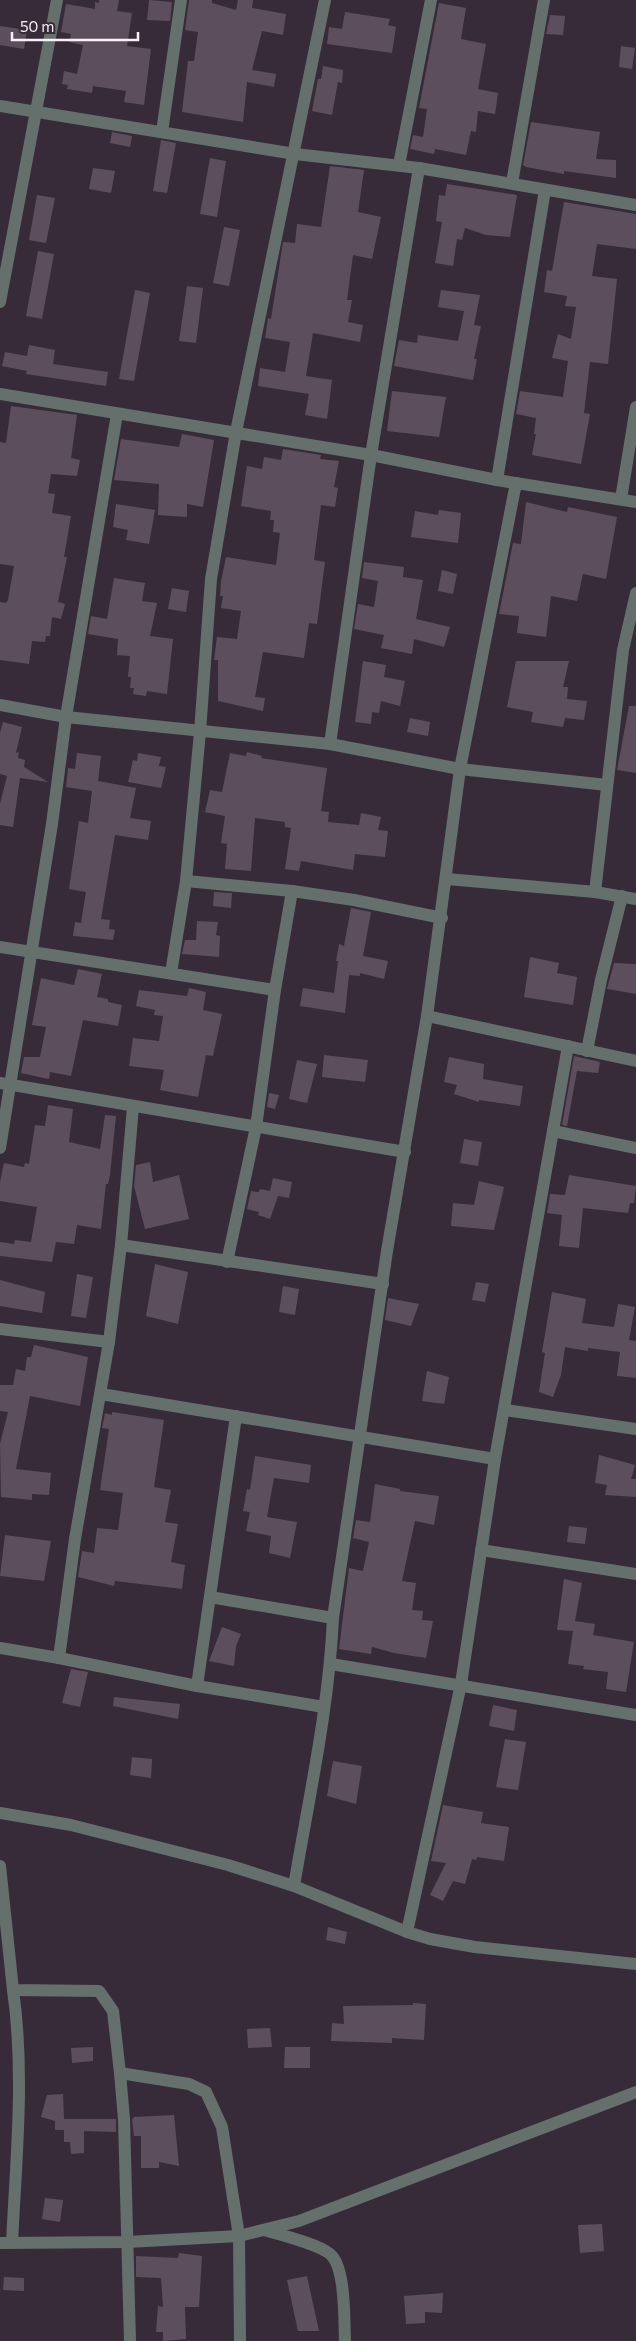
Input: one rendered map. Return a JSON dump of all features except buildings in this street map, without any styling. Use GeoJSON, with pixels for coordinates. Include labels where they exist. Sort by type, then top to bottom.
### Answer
{"type":"FeatureCollection","features":[{"type":"Feature","properties":{"kind":"street"},"geometry":{"type":"LineString","coordinates":[[0,302],[57,0]]}},
{"type":"Feature","properties":{"kind":"street"},"geometry":{"type":"LineString","coordinates":[[162,132],[181,0]]}},
{"type":"Feature","properties":{"kind":"street"},"geometry":{"type":"LineString","coordinates":[[171,973],[186,882],[200,732],[211,579],[236,432],[295,154],[325,0]]}},
{"type":"Feature","properties":{"kind":"street"},"geometry":{"type":"LineString","coordinates":[[399,165],[431,0]]}},
{"type":"Feature","properties":{"kind":"street"},"geometry":{"type":"LineString","coordinates":[[512,183],[544,0]]}},
{"type":"Feature","properties":{"kind":"street"},"geometry":{"type":"LineString","coordinates":[[0,106],[295,154],[419,168],[636,205]]}},
{"type":"Feature","properties":{"kind":"street"},"geometry":{"type":"LineString","coordinates":[[330,744],[371,455],[419,168]]}},
{"type":"Feature","properties":{"kind":"street"},"geometry":{"type":"LineString","coordinates":[[497,480],[545,190]]}},
{"type":"Feature","properties":{"kind":"street"},"geometry":{"type":"LineString","coordinates":[[0,394],[236,432],[371,455],[497,480],[636,502]]}},
{"type":"Feature","properties":{"kind":"street"},"geometry":{"type":"LineString","coordinates":[[621,499],[636,408]]}},
{"type":"Feature","properties":{"kind":"street"},"geometry":{"type":"LineString","coordinates":[[0,1148],[5,1084],[31,952],[52,824],[66,717],[117,414]]}},
{"type":"Feature","properties":{"kind":"street"},"geometry":{"type":"LineString","coordinates":[[294,1886],[331,1664],[333,1618],[383,1284],[428,1016],[460,769],[516,483]]}},
{"type":"Feature","properties":{"kind":"street"},"geometry":{"type":"LineString","coordinates":[[595,892],[623,650],[636,593]]}},
{"type":"Feature","properties":{"kind":"street"},"geometry":{"type":"LineString","coordinates":[[0,705],[66,717],[330,744],[460,769],[607,785]]}},
{"type":"Feature","properties":{"kind":"street"},"geometry":{"type":"LineString","coordinates":[[447,879],[595,892],[636,899]]}},
{"type":"Feature","properties":{"kind":"street"},"geometry":{"type":"LineString","coordinates":[[186,882],[292,891],[354,900],[442,918]]}},
{"type":"Feature","properties":{"kind":"street"},"geometry":{"type":"LineString","coordinates":[[227,1262],[256,1127],[275,990],[292,891]]}},
{"type":"Feature","properties":{"kind":"street"},"geometry":{"type":"LineString","coordinates":[[587,1051],[622,896]]}},
{"type":"Feature","properties":{"kind":"street"},"geometry":{"type":"LineString","coordinates":[[0,947],[275,990]]}},
{"type":"Feature","properties":{"kind":"street"},"geometry":{"type":"LineString","coordinates":[[428,1016],[636,1060]]}},
{"type":"Feature","properties":{"kind":"street"},"geometry":{"type":"LineString","coordinates":[[407,1932],[461,1684],[495,1459],[568,1046]]}},
{"type":"Feature","properties":{"kind":"street"},"geometry":{"type":"LineString","coordinates":[[5,1084],[405,1152]]}},
{"type":"Feature","properties":{"kind":"street"},"geometry":{"type":"LineString","coordinates":[[59,1658],[75,1539],[109,1342],[121,1245],[133,1107]]}},
{"type":"Feature","properties":{"kind":"street"},"geometry":{"type":"LineString","coordinates":[[553,1131],[636,1148]]}},
{"type":"Feature","properties":{"kind":"street"},"geometry":{"type":"LineString","coordinates":[[121,1245],[383,1284]]}},
{"type":"Feature","properties":{"kind":"street"},"geometry":{"type":"LineString","coordinates":[[0,1329],[109,1342]]}},
{"type":"Feature","properties":{"kind":"street"},"geometry":{"type":"LineString","coordinates":[[101,1394],[495,1459]]}},
{"type":"Feature","properties":{"kind":"street"},"geometry":{"type":"LineString","coordinates":[[505,1410],[636,1428]]}},
{"type":"Feature","properties":{"kind":"street"},"geometry":{"type":"LineString","coordinates":[[197,1686],[236,1416]]}},
{"type":"Feature","properties":{"kind":"street"},"geometry":{"type":"LineString","coordinates":[[481,1550],[636,1574]]}},
{"type":"Feature","properties":{"kind":"street"},"geometry":{"type":"LineString","coordinates":[[210,1597],[333,1618]]}},
{"type":"Feature","properties":{"kind":"street"},"geometry":{"type":"LineString","coordinates":[[0,1648],[324,1708]]}},
{"type":"Feature","properties":{"kind":"street"},"geometry":{"type":"LineString","coordinates":[[331,1664],[461,1684],[636,1715]]}},
{"type":"Feature","properties":{"kind":"street"},"geometry":{"type":"LineString","coordinates":[[0,1813],[71,1825],[228,1865],[294,1886],[362,1912],[407,1932],[430,1939],[475,1947],[636,1964]]}},
{"type":"Feature","properties":{"kind":"street"},"geometry":{"type":"LineString","coordinates":[[0,1866],[18,2022],[19,2064],[6,2243],[126,2242],[239,2236],[299,2221],[636,2092]]}},
{"type":"Feature","properties":{"kind":"street"},"geometry":{"type":"LineString","coordinates":[[13,1990],[99,1991],[113,2012],[124,2119],[130,2341]]}},
{"type":"Feature","properties":{"kind":"street"},"geometry":{"type":"LineString","coordinates":[[120,2073],[189,2084],[206,2092],[222,2127],[239,2236],[240,2341]]}},
{"type":"Feature","properties":{"kind":"street"},"geometry":{"type":"LineString","coordinates":[[264,2230],[301,2241],[331,2254],[339,2269],[345,2341]]}}]}
